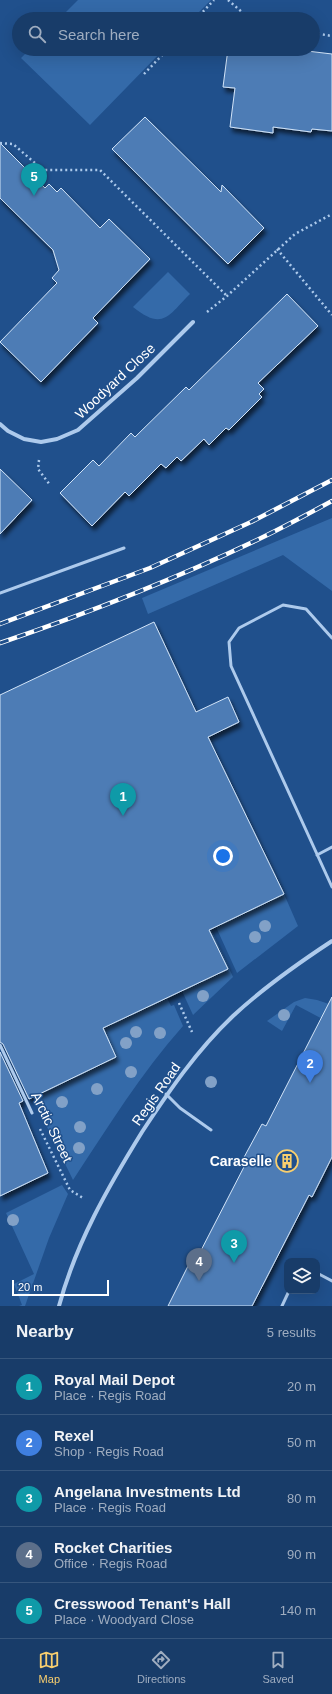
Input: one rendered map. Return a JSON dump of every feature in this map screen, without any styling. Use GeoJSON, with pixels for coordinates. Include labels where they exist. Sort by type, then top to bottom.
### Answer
{"type":"FeatureCollection","features":[{"type":"Feature","properties":{"kind":"street","name":"Woodyard Close"},"geometry":{"type":"LineString","coordinates":[[0,424],[8,431],[24,439],[41,442],[57,439],[78,430],[137,378],[193,322]]}},
{"type":"Feature","properties":{"kind":"street","name":"Regis Road"},"geometry":{"type":"LineString","coordinates":[[59,1306],[72,1266],[98,1206],[166,1094],[201,1051],[233,1016],[261,992],[303,960],[332,941]]}},
{"type":"Feature","properties":{"kind":"lane"},"geometry":{"type":"LineString","coordinates":[[0,593],[124,548]]}},
{"type":"Feature","properties":{"kind":"lane"},"geometry":{"type":"LineString","coordinates":[[332,638],[306,609],[282,605],[239,628],[229,642],[231,666],[332,887]]}},
{"type":"Feature","properties":{"kind":"lane"},"geometry":{"type":"LineString","coordinates":[[317,855],[332,847]]}},
{"type":"Feature","properties":{"kind":"lane","name":"Arctic Street"},"geometry":{"type":"LineString","coordinates":[[0,1045],[32,1113]]}},
{"type":"Feature","properties":{"kind":"lane"},"geometry":{"type":"LineString","coordinates":[[166,1094],[180,1108],[211,1130]]}},
{"type":"Feature","properties":{"kind":"lane"},"geometry":{"type":"LineString","coordinates":[[320,1275],[332,1281]]}},
{"type":"Feature","properties":{"kind":"lane"},"geometry":{"type":"LineString","coordinates":[[282,1306],[288,1294]]}},
{"type":"Feature","properties":{"kind":"path"},"geometry":{"type":"LineString","coordinates":[[203,12],[214,0]]}},
{"type":"Feature","properties":{"kind":"path"},"geometry":{"type":"LineString","coordinates":[[228,0],[242,12]]}},
{"type":"Feature","properties":{"kind":"path"},"geometry":{"type":"LineString","coordinates":[[320,34],[332,36]]}},
{"type":"Feature","properties":{"kind":"path"},"geometry":{"type":"LineString","coordinates":[[144,74],[161,56]]}},
{"type":"Feature","properties":{"kind":"path"},"geometry":{"type":"LineString","coordinates":[[0,143],[13,144],[43,170],[100,170],[228,296]]}},
{"type":"Feature","properties":{"kind":"path"},"geometry":{"type":"LineString","coordinates":[[193,322],[228,296],[277,249],[295,234],[332,214]]}},
{"type":"Feature","properties":{"kind":"path"},"geometry":{"type":"LineString","coordinates":[[277,249],[332,315]]}},
{"type":"Feature","properties":{"kind":"path"},"geometry":{"type":"LineString","coordinates":[[41,442],[38,469],[50,485]]}},
{"type":"Feature","properties":{"kind":"path"},"geometry":{"type":"LineString","coordinates":[[179,1003],[201,1051]]}},
{"type":"Feature","properties":{"kind":"path","name":"Arctic Street"},"geometry":{"type":"LineString","coordinates":[[32,1113],[70,1190],[98,1206]]}},
{"type":"Feature","properties":{"kind":"shaded area"},"geometry":{"type":"Polygon","coordinates":[[[78,0],[211,0],[199,12],[66,12],[78,0]]]}},
{"type":"Feature","properties":{"kind":"shaded area"},"geometry":{"type":"Polygon","coordinates":[[[23,56],[157,56],[90,125],[21,58],[23,56]]]}},
{"type":"Feature","properties":{"kind":"shaded area"},"geometry":{"type":"Polygon","coordinates":[[[168,272],[190,294],[176,309],[164,318],[158,319],[151,318],[133,307],[168,272]]]}},
{"type":"Feature","properties":{"kind":"shaded area"},"geometry":{"type":"Polygon","coordinates":[[[332,518],[332,591],[283,555],[148,614],[142,598],[332,518]]]}},
{"type":"Feature","properties":{"kind":"shaded area"},"geometry":{"type":"Polygon","coordinates":[[[284,894],[298,926],[237,973],[216,927],[284,894]]]}},
{"type":"Feature","properties":{"kind":"shaded area"},"geometry":{"type":"Polygon","coordinates":[[[211,929],[233,977],[193,1015],[182,991],[227,969],[209,930],[211,929]]]}},
{"type":"Feature","properties":{"kind":"shaded area"},"geometry":{"type":"Polygon","coordinates":[[[167,998],[171,1006],[174,1005],[183,1026],[139,1081],[73,1180],[30,1092],[103,1028],[167,998]]]}},
{"type":"Feature","properties":{"kind":"shaded area"},"geometry":{"type":"Polygon","coordinates":[[[305,998],[332,1005],[332,1024],[296,1005],[282,1031],[267,1021],[294,1002],[305,998]]]}},
{"type":"Feature","properties":{"kind":"shaded area"},"geometry":{"type":"Polygon","coordinates":[[[62,1185],[68,1194],[49,1238],[25,1306],[19,1306],[22,1305],[14,1284],[34,1274],[6,1213],[62,1185]]]}},
{"type":"Feature","properties":{"kind":"building"},"geometry":{"type":"Polygon","coordinates":[[[320,53],[332,54],[332,131],[312,129],[311,132],[273,127],[273,133],[230,127],[235,88],[223,87],[227,56],[320,56],[320,53]]]}},
{"type":"Feature","properties":{"kind":"building"},"geometry":{"type":"Polygon","coordinates":[[[145,117],[221,192],[222,185],[264,228],[228,264],[112,149],[145,117]]]}},
{"type":"Feature","properties":{"kind":"building"},"geometry":{"type":"Polygon","coordinates":[[[0,143],[45,188],[49,184],[57,192],[61,188],[100,228],[109,219],[150,259],[93,318],[98,323],[41,382],[0,342],[57,283],[52,278],[59,270],[53,250],[0,198],[0,143]]]}},
{"type":"Feature","properties":{"kind":"building"},"geometry":{"type":"Polygon","coordinates":[[[287,294],[318,326],[258,383],[264,389],[259,394],[262,397],[229,430],[226,428],[209,445],[204,439],[181,461],[177,457],[166,468],[161,464],[129,496],[125,492],[92,526],[60,493],[93,460],[99,466],[131,433],[135,437],[186,387],[189,390],[287,294]]]}},
{"type":"Feature","properties":{"kind":"building"},"geometry":{"type":"Polygon","coordinates":[[[0,469],[32,500],[0,534],[0,469]]]}},
{"type":"Feature","properties":{"kind":"building"},"geometry":{"type":"Polygon","coordinates":[[[154,622],[196,712],[228,697],[239,722],[208,737],[284,894],[209,930],[228,969],[103,1028],[116,1057],[29,1099],[3,1044],[0,1042],[0,695],[154,622]]]}},
{"type":"Feature","properties":{"kind":"building"},"geometry":{"type":"Polygon","coordinates":[[[332,997],[332,1157],[312,1197],[309,1195],[252,1306],[168,1306],[190,1262],[194,1264],[246,1163],[242,1161],[262,1124],[266,1126],[332,997]]]}},
{"type":"Feature","properties":{"kind":"building"},"geometry":{"type":"Polygon","coordinates":[[[0,1052],[23,1101],[19,1103],[48,1173],[0,1196],[0,1052]]]}},
{"type":"Feature","properties":{"kind":"railway"},"geometry":{"type":"LineString","coordinates":[[0,624],[150,568],[251,522],[332,480]]}},
{"type":"Feature","properties":{"kind":"railway"},"geometry":{"type":"LineString","coordinates":[[0,643],[66,620],[163,582],[227,554],[332,501]]}},
{"type":"Feature","properties":{"kind":"place","name":"Cresswood Tenant's Hall"},"geometry":{"type":"Point","coordinates":[34,196]}},
{"type":"Feature","properties":{"kind":"place","name":"Royal Mail Depot"},"geometry":{"type":"Point","coordinates":[123,816]}},
{"type":"Feature","properties":{"kind":"place","name":"Rexel"},"geometry":{"type":"Point","coordinates":[310,1083]}},
{"type":"Feature","properties":{"kind":"place","name":"Caraselle"},"geometry":{"type":"Point","coordinates":[287,1161]}},
{"type":"Feature","properties":{"kind":"place","name":"Angelana Investments Ltd"},"geometry":{"type":"Point","coordinates":[234,1263]}},
{"type":"Feature","properties":{"kind":"place","name":"Rocket Charities"},"geometry":{"type":"Point","coordinates":[199,1281]}}]}
